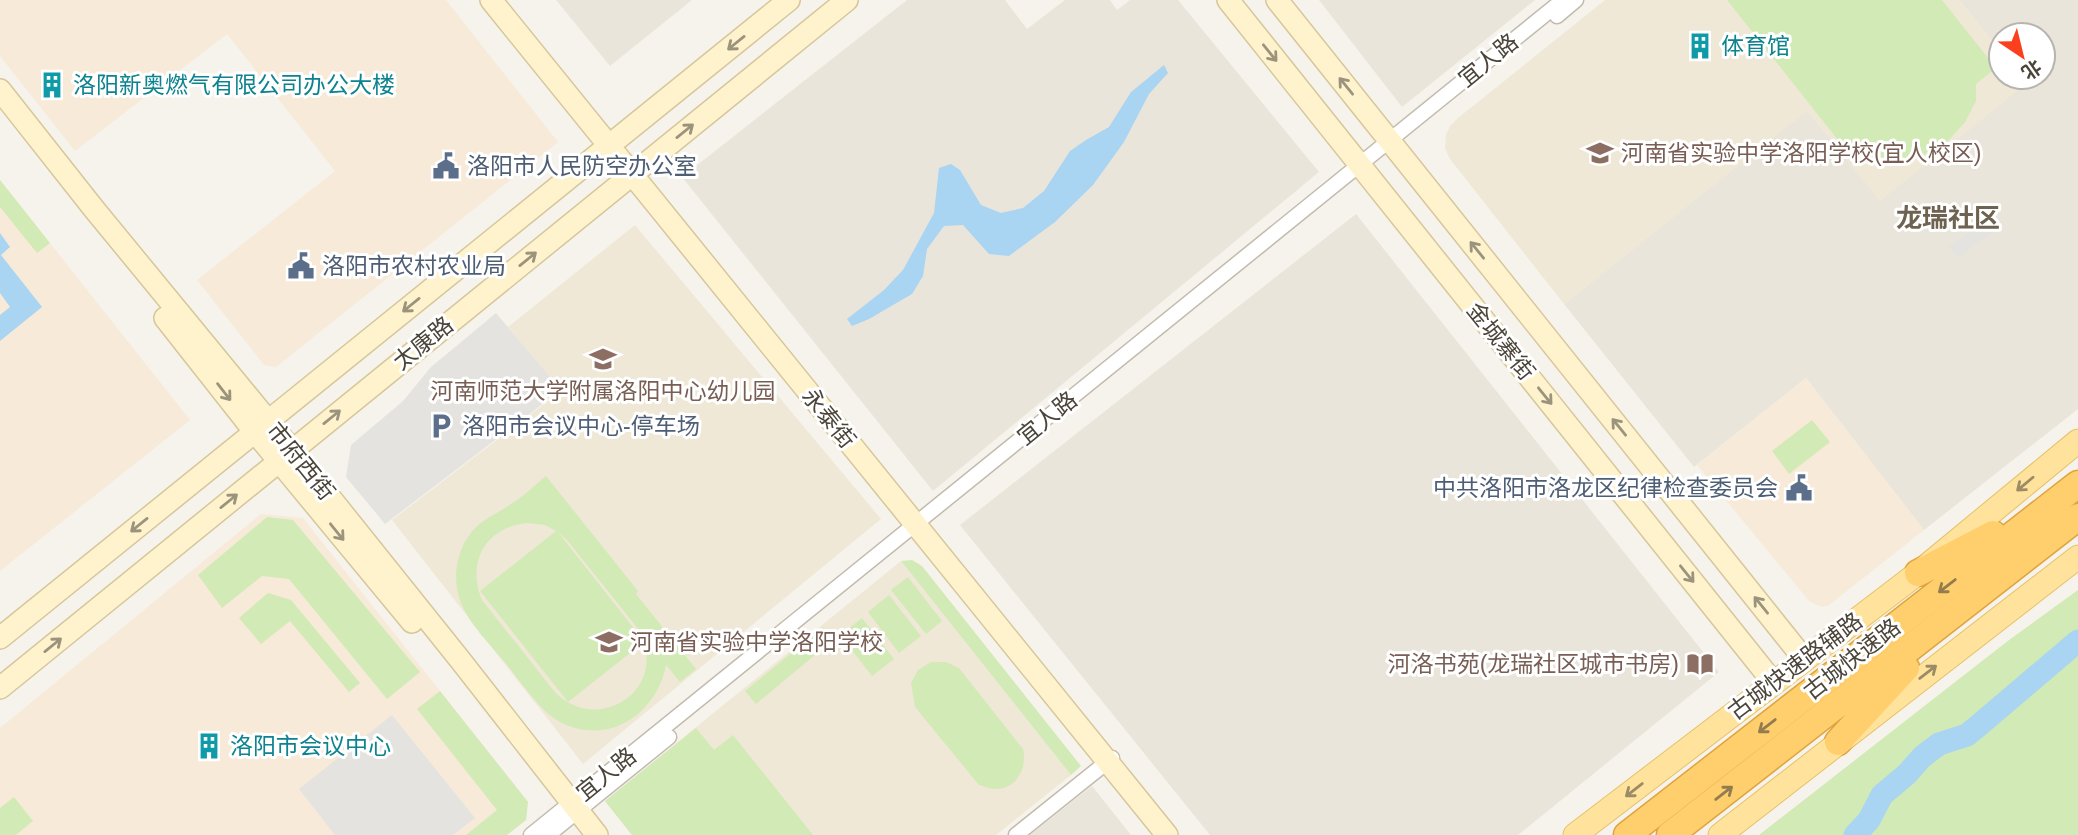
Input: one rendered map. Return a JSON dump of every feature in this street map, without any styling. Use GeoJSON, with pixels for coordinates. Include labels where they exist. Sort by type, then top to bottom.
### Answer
{"type":"FeatureCollection","features":[{"type":"Feature","properties":{"kind":"highway","name":"古城快速路"},"geometry":{"type":"LineString","coordinates":[[1627,835],[2078,484]]}},
{"type":"Feature","properties":{"kind":"highway"},"geometry":{"type":"LineString","coordinates":[[1918,573],[2057,500]]}},
{"type":"Feature","properties":{"kind":"highway","name":"古城快速路"},"geometry":{"type":"LineString","coordinates":[[1670,835],[1958,611],[2072,528]]}},
{"type":"Feature","properties":{"kind":"highway"},"geometry":{"type":"LineString","coordinates":[[1838,742],[1958,611]]}},
{"type":"Feature","properties":{"kind":"main road","name":"永泰街"},"geometry":{"type":"LineString","coordinates":[[491,0],[636,171],[1110,760],[1167,835]]}},
{"type":"Feature","properties":{"kind":"main road","name":"永泰街"},"geometry":{"type":"LineString","coordinates":[[506,0],[613,143]]}},
{"type":"Feature","properties":{"kind":"main road","name":"太康路"},"geometry":{"type":"LineString","coordinates":[[0,638],[789,0]]}},
{"type":"Feature","properties":{"kind":"main road","name":"太康路"},"geometry":{"type":"LineString","coordinates":[[0,688],[847,0]]}},
{"type":"Feature","properties":{"kind":"main road","name":"金城寨街"},"geometry":{"type":"LineString","coordinates":[[1228,0],[1773,682]]}},
{"type":"Feature","properties":{"kind":"main road","name":"金城寨街"},"geometry":{"type":"LineString","coordinates":[[1277,0],[1804,659]]}},
{"type":"Feature","properties":{"kind":"main road","name":"市府西街"},"geometry":{"type":"LineString","coordinates":[[0,90],[261,426]]}},
{"type":"Feature","properties":{"kind":"main road","name":"市府西街"},"geometry":{"type":"LineString","coordinates":[[0,107],[285,455],[461,660],[571,816],[597,835]]}},
{"type":"Feature","properties":{"kind":"main road","name":"古城快速路辅路"},"geometry":{"type":"LineString","coordinates":[[1575,835],[1918,573],[2078,441]]}},
{"type":"Feature","properties":{"kind":"main road"},"geometry":{"type":"LineString","coordinates":[[1720,835],[2078,557]]}},
{"type":"Feature","properties":{"kind":"main road","name":"永泰街"},"geometry":{"type":"LineString","coordinates":[[1110,760],[1175,835]]}},
{"type":"Feature","properties":{"kind":"street","name":"宜人路"},"geometry":{"type":"LineString","coordinates":[[1392,143],[1563,0]]}},
{"type":"Feature","properties":{"kind":"street","name":"宜人路"},"geometry":{"type":"LineString","coordinates":[[548,835],[922,525],[1362,167],[1576,0]]}},
{"type":"Feature","properties":{"kind":"street"},"geometry":{"type":"LineString","coordinates":[[1016,835],[1110,760]]}},
{"type":"Feature","properties":{"kind":"street","name":"宜人路"},"geometry":{"type":"LineString","coordinates":[[531,835],[571,816]]}},
{"type":"Feature","properties":{"kind":"shaded area"},"geometry":{"type":"Polygon","coordinates":[[[0,0],[446,0],[558,142],[276,367],[264,365],[197,280],[335,171],[227,34],[75,151],[0,56],[0,0]]]}},
{"type":"Feature","properties":{"kind":"shaded area"},"geometry":{"type":"Polygon","coordinates":[[[556,0],[692,0],[610,66],[556,0]]]}},
{"type":"Feature","properties":{"kind":"shaded area"},"geometry":{"type":"Polygon","coordinates":[[[907,0],[1005,0],[1027,29],[1065,0],[1110,0],[1117,10],[1130,0],[1178,0],[1319,172],[933,491],[682,177],[907,0]]]}},
{"type":"Feature","properties":{"kind":"shaded area"},"geometry":{"type":"Polygon","coordinates":[[[1319,0],[1535,0],[1402,107],[1319,0]]]}},
{"type":"Feature","properties":{"kind":"shaded area","name":"河南省实验中学洛阳学校(宜人校区)"},"geometry":{"type":"Polygon","coordinates":[[[1605,0],[1959,0],[1987,35],[1987,91],[2017,91],[1880,201],[1807,111],[1564,304],[1450,159],[1445,148],[1446,135],[1458,118],[1605,0]]]}},
{"type":"Feature","properties":{"kind":"shaded area"},"geometry":{"type":"Polygon","coordinates":[[[1959,0],[2078,0],[2078,409],[1924,530],[1806,378],[1694,467],[1564,304],[1807,110],[1880,200],[2016,91],[2057,91],[2057,21],[1987,21],[1987,35],[1959,0]]]}},
{"type":"Feature","properties":{"kind":"shaded area"},"geometry":{"type":"Polygon","coordinates":[[[0,180],[190,420],[0,571],[0,180]]]}},
{"type":"Feature","properties":{"kind":"shaded area"},"geometry":{"type":"Polygon","coordinates":[[[1994,212],[2003,224],[1958,258],[1949,247],[1994,212]]]}},
{"type":"Feature","properties":{"kind":"shaded area"},"geometry":{"type":"Polygon","coordinates":[[[1356,214],[1719,672],[1518,835],[1210,835],[960,525],[1356,214]]]}},
{"type":"Feature","properties":{"kind":"shaded area","name":"河南省实验中学洛阳学校"},"geometry":{"type":"Polygon","coordinates":[[[635,225],[881,519],[583,764],[392,520],[561,391],[508,327],[635,225]]]}},
{"type":"Feature","properties":{"kind":"shaded area"},"geometry":{"type":"Polygon","coordinates":[[[496,313],[561,390],[385,524],[346,477],[351,445],[403,401],[431,367],[496,313]]]}},
{"type":"Feature","properties":{"kind":"shaded area"},"geometry":{"type":"Polygon","coordinates":[[[1806,378],[1924,530],[1829,605],[1822,607],[1809,601],[1697,465],[1806,378]]]}},
{"type":"Feature","properties":{"kind":"shaded area"},"geometry":{"type":"Polygon","coordinates":[[[261,514],[303,518],[528,802],[526,820],[507,835],[0,835],[0,728],[261,514]]]}},
{"type":"Feature","properties":{"kind":"shaded area"},"geometry":{"type":"Polygon","coordinates":[[[901,561],[1071,775],[996,835],[632,835],[605,801],[901,561]]]}},
{"type":"Feature","properties":{"kind":"shaded area"},"geometry":{"type":"Polygon","coordinates":[[[392,715],[475,818],[453,835],[335,835],[299,789],[392,715]]]}},
{"type":"Feature","properties":{"kind":"shaded area"},"geometry":{"type":"Polygon","coordinates":[[[1092,786],[1131,835],[1030,835],[1092,786]]]}},
{"type":"Feature","properties":{"kind":"green space"},"geometry":{"type":"Polygon","coordinates":[[[1727,0],[1942,0],[1987,57],[1987,75],[1976,84],[1976,101],[1965,122],[1946,143],[1920,157],[1897,164],[1855,156],[1838,140],[1727,0]]]}},
{"type":"Feature","properties":{"kind":"green space"},"geometry":{"type":"Polygon","coordinates":[[[0,180],[50,243],[37,253],[0,207],[0,180]]]}},
{"type":"Feature","properties":{"kind":"green space"},"geometry":{"type":"Polygon","coordinates":[[[1812,420],[1830,442],[1789,474],[1772,451],[1812,420]]]}},
{"type":"Feature","properties":{"kind":"green space"},"geometry":{"type":"Polygon","coordinates":[[[546,476],[696,669],[680,682],[666,665],[653,698],[629,721],[614,727],[580,729],[562,723],[545,711],[475,626],[458,594],[458,561],[471,533],[482,522],[518,499],[546,476]],[[527,523],[500,531],[483,549],[477,572],[478,586],[482,600],[554,691],[569,703],[586,709],[604,709],[620,703],[633,693],[642,679],[647,662],[644,642],[568,702],[480,591],[556,531],[545,525],[527,523]],[[558,532],[643,640],[639,630],[558,532]]]}},
{"type":"Feature","properties":{"kind":"green space"},"geometry":{"type":"Polygon","coordinates":[[[267,517],[293,520],[420,672],[387,699],[289,579],[262,576],[222,608],[198,575],[267,517]]]}},
{"type":"Feature","properties":{"kind":"green space"},"geometry":{"type":"Polygon","coordinates":[[[912,560],[922,566],[1081,766],[1071,775],[901,561],[912,560]]]}},
{"type":"Feature","properties":{"kind":"green space"},"geometry":{"type":"Polygon","coordinates":[[[908,577],[942,621],[926,634],[891,590],[908,577]]]}},
{"type":"Feature","properties":{"kind":"green space"},"geometry":{"type":"Polygon","coordinates":[[[2078,590],[2078,835],[1759,835],[2009,640],[2078,590]]]}},
{"type":"Feature","properties":{"kind":"green space"},"geometry":{"type":"Polygon","coordinates":[[[268,593],[291,600],[360,683],[349,692],[290,621],[261,644],[239,618],[268,593]]]}},
{"type":"Feature","properties":{"kind":"green space"},"geometry":{"type":"Polygon","coordinates":[[[889,595],[921,636],[899,653],[868,612],[889,595]]]}},
{"type":"Feature","properties":{"kind":"green space"},"geometry":{"type":"Polygon","coordinates":[[[862,618],[894,659],[872,676],[840,635],[862,618]]]}},
{"type":"Feature","properties":{"kind":"green space"},"geometry":{"type":"Polygon","coordinates":[[[823,627],[833,640],[756,704],[745,691],[823,627]]]}},
{"type":"Feature","properties":{"kind":"green space"},"geometry":{"type":"Polygon","coordinates":[[[931,662],[946,662],[959,668],[1023,749],[1022,770],[1010,785],[995,789],[979,785],[915,707],[911,683],[918,670],[931,662]]]}},
{"type":"Feature","properties":{"kind":"green space"},"geometry":{"type":"Polygon","coordinates":[[[440,691],[528,802],[526,820],[507,835],[466,835],[497,810],[417,709],[440,691]]]}},
{"type":"Feature","properties":{"kind":"green space"},"geometry":{"type":"Polygon","coordinates":[[[696,728],[714,750],[733,735],[813,835],[632,835],[605,801],[696,728]]]}},
{"type":"Feature","properties":{"kind":"green space"},"geometry":{"type":"Polygon","coordinates":[[[14,797],[33,821],[16,835],[0,835],[0,808],[14,797]]]}},
{"type":"Feature","properties":{"kind":"water"},"geometry":{"type":"Polygon","coordinates":[[[1164,65],[1168,73],[1149,94],[1124,142],[1093,185],[1055,222],[1009,256],[989,254],[963,225],[944,226],[927,249],[923,276],[912,294],[852,326],[847,319],[884,290],[903,270],[934,213],[939,168],[951,164],[960,170],[981,205],[1001,213],[1023,208],[1044,191],[1070,151],[1109,127],[1131,92],[1164,65]]]}},
{"type":"Feature","properties":{"kind":"water"},"geometry":{"type":"Polygon","coordinates":[[[0,233],[10,247],[1,255],[42,307],[0,341],[0,315],[10,307],[0,293],[0,233]]]}},
{"type":"Feature","properties":{"kind":"waterway"},"geometry":{"type":"LineString","coordinates":[[1855,835],[1869,820],[1882,795],[1922,757],[1939,744],[1967,735],[2078,641]]}},
{"type":"Feature","properties":{"kind":"place","name":"体育馆"},"geometry":{"type":"Point","coordinates":[1700,46]}},
{"type":"Feature","properties":{"kind":"place","name":"洛阳新奥燃气有限公司办公大楼"},"geometry":{"type":"Point","coordinates":[52,85]}},
{"type":"Feature","properties":{"kind":"place","name":"河南省实验中学洛阳学校(宜人校区)"},"geometry":{"type":"Point","coordinates":[1600,153]}},
{"type":"Feature","properties":{"kind":"place","name":"洛阳市人民防空办公室"},"geometry":{"type":"Point","coordinates":[446,166]}},
{"type":"Feature","properties":{"kind":"place","name":"洛阳市农村农业局"},"geometry":{"type":"Point","coordinates":[301,266]}},
{"type":"Feature","properties":{"kind":"place","name":"河南师范大学附属洛阳中心幼儿园"},"geometry":{"type":"Point","coordinates":[603,359]}},
{"type":"Feature","properties":{"kind":"place","name":"洛阳市会议中心-停车场"},"geometry":{"type":"Point","coordinates":[441,426]}},
{"type":"Feature","properties":{"kind":"place","name":"中共洛阳市洛龙区纪律检查委员会"},"geometry":{"type":"Point","coordinates":[1799,488]}},
{"type":"Feature","properties":{"kind":"place","name":"河南省实验中学洛阳学校"},"geometry":{"type":"Point","coordinates":[609,642]}},
{"type":"Feature","properties":{"kind":"place","name":"河洛书苑(龙瑞社区城市书房)"},"geometry":{"type":"Point","coordinates":[1700,664]}},
{"type":"Feature","properties":{"kind":"place","name":"洛阳市会议中心"},"geometry":{"type":"Point","coordinates":[209,746]}},
{"type":"Feature","properties":{"kind":"district","name":"龙瑞社区"},"geometry":{"type":"Point","coordinates":[1948,218]}}]}
